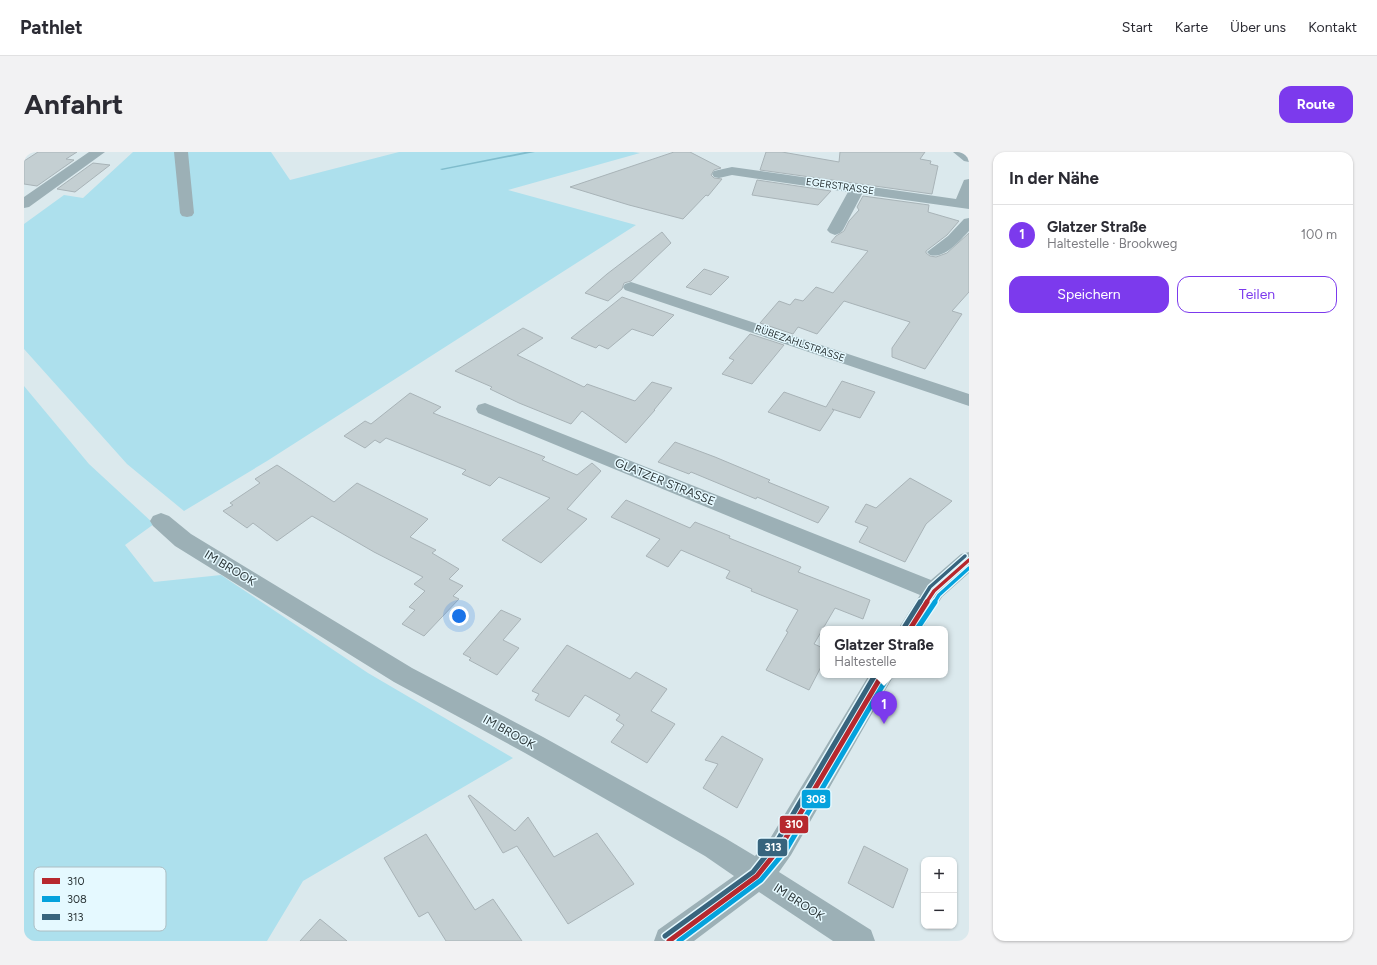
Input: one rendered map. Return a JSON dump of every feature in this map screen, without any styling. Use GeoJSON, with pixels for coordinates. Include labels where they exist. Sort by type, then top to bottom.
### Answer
{"type":"FeatureCollection","features":[{"type":"Feature","properties":{"kind":"street"},"geometry":{"type":"LineString","coordinates":[[24,204],[98,152]]}},
{"type":"Feature","properties":{"kind":"street"},"geometry":{"type":"LineString","coordinates":[[181,152],[187,214]]}},
{"type":"Feature","properties":{"kind":"street"},"geometry":{"type":"LineString","coordinates":[[960,152],[969,158]]}},
{"type":"Feature","properties":{"kind":"street","name":"EGERSTRASSE"},"geometry":{"type":"LineString","coordinates":[[719,174],[732,171],[965,204],[969,182]]}},
{"type":"Feature","properties":{"kind":"street"},"geometry":{"type":"LineString","coordinates":[[835,230],[857,189]]}},
{"type":"Feature","properties":{"kind":"street"},"geometry":{"type":"LineString","coordinates":[[935,252],[953,239],[969,222]]}},
{"type":"Feature","properties":{"kind":"street","name":"RÜBEZAHLSTRASSE"},"geometry":{"type":"LineString","coordinates":[[631,286],[969,400]]}},
{"type":"Feature","properties":{"kind":"street","name":"GLATZER STRASSE"},"geometry":{"type":"LineString","coordinates":[[485,409],[934,591]]}},
{"type":"Feature","properties":{"kind":"street","name":"IM BROOK"},"geometry":{"type":"LineString","coordinates":[[161,521],[183,540],[403,675],[534,745],[715,847],[757,876],[860,941]]}},
{"type":"Feature","properties":{"kind":"street"},"geometry":{"type":"LineString","coordinates":[[912,626],[934,591],[969,560]]}},
{"type":"Feature","properties":{"kind":"street"},"geometry":{"type":"LineString","coordinates":[[669,941],[757,876],[781,846],[880,678]]}},
{"type":"Feature","properties":{"kind":"shaded area"},"geometry":{"type":"Polygon","coordinates":[[[133,152],[271,152],[290,180],[399,152],[640,153],[508,190],[636,225],[267,461],[184,511],[127,464],[24,349],[24,224],[64,195],[83,198],[133,152]]]}},
{"type":"Feature","properties":{"kind":"shaded area"},"geometry":{"type":"Polygon","coordinates":[[[24,386],[89,464],[154,524],[125,545],[154,582],[221,575],[368,673],[513,758],[303,881],[267,941],[24,941],[24,386]]]}},
{"type":"Feature","properties":{"kind":"building"},"geometry":{"type":"Polygon","coordinates":[[[38,152],[77,152],[66,159],[74,160],[37,186],[24,184],[24,161],[38,152]]]}},
{"type":"Feature","properties":{"kind":"building"},"geometry":{"type":"Polygon","coordinates":[[[674,152],[690,152],[721,168],[714,170],[711,175],[714,178],[722,179],[708,196],[706,195],[683,219],[629,205],[570,187],[674,152]]]}},
{"type":"Feature","properties":{"kind":"building"},"geometry":{"type":"Polygon","coordinates":[[[766,152],[782,152],[839,162],[840,152],[925,152],[920,159],[931,161],[930,164],[938,166],[932,194],[760,170],[766,152]]]}},
{"type":"Feature","properties":{"kind":"building"},"geometry":{"type":"Polygon","coordinates":[[[93,163],[110,165],[75,192],[57,189],[93,163]]]}},
{"type":"Feature","properties":{"kind":"building"},"geometry":{"type":"Polygon","coordinates":[[[757,180],[831,191],[818,205],[752,195],[757,180]]]}},
{"type":"Feature","properties":{"kind":"building"},"geometry":{"type":"Polygon","coordinates":[[[863,196],[929,205],[928,212],[959,221],[947,235],[926,251],[926,253],[930,256],[936,257],[947,253],[969,233],[969,292],[952,311],[962,314],[925,369],[892,357],[892,348],[910,322],[844,301],[817,334],[798,327],[793,334],[760,323],[779,301],[790,305],[795,299],[803,301],[816,287],[833,293],[868,251],[831,242],[836,236],[844,231],[849,221],[859,210],[857,207],[863,196]]]}},
{"type":"Feature","properties":{"kind":"building"},"geometry":{"type":"Polygon","coordinates":[[[662,232],[671,243],[631,281],[624,283],[622,289],[608,301],[585,293],[607,274],[662,232]]]}},
{"type":"Feature","properties":{"kind":"building"},"geometry":{"type":"Polygon","coordinates":[[[704,269],[729,277],[711,295],[686,287],[704,269]]]}},
{"type":"Feature","properties":{"kind":"building"},"geometry":{"type":"Polygon","coordinates":[[[622,297],[674,315],[653,336],[632,329],[608,349],[599,345],[596,348],[571,338],[622,297]]]}},
{"type":"Feature","properties":{"kind":"building"},"geometry":{"type":"Polygon","coordinates":[[[523,328],[543,338],[517,355],[584,387],[587,384],[635,401],[652,382],[672,388],[626,443],[582,411],[571,424],[519,403],[490,389],[492,387],[455,371],[523,328]]]}},
{"type":"Feature","properties":{"kind":"building"},"geometry":{"type":"Polygon","coordinates":[[[750,334],[784,345],[752,384],[722,374],[734,360],[729,358],[750,334]]]}},
{"type":"Feature","properties":{"kind":"building"},"geometry":{"type":"Polygon","coordinates":[[[842,381],[875,392],[860,418],[832,409],[834,410],[820,431],[768,412],[784,392],[826,407],[842,381]]]}},
{"type":"Feature","properties":{"kind":"building"},"geometry":{"type":"Polygon","coordinates":[[[410,393],[441,407],[433,413],[545,457],[542,460],[577,475],[592,463],[601,471],[567,509],[587,519],[541,563],[502,540],[550,498],[499,477],[490,486],[462,474],[466,470],[386,438],[380,443],[375,440],[365,448],[344,436],[365,421],[371,424],[410,393]]]}},
{"type":"Feature","properties":{"kind":"building"},"geometry":{"type":"Polygon","coordinates":[[[675,442],[770,480],[768,482],[829,507],[818,523],[757,497],[756,499],[691,472],[689,474],[658,462],[675,442]]]}},
{"type":"Feature","properties":{"kind":"building"},"geometry":{"type":"Polygon","coordinates":[[[277,465],[334,502],[357,483],[428,519],[410,537],[436,550],[432,553],[459,569],[449,579],[463,586],[453,596],[459,599],[424,636],[402,624],[415,610],[409,607],[425,591],[414,584],[423,577],[374,552],[312,516],[277,541],[253,523],[247,528],[223,511],[233,505],[230,503],[260,483],[255,479],[277,465]]]}},
{"type":"Feature","properties":{"kind":"building"},"geometry":{"type":"Polygon","coordinates":[[[910,478],[952,501],[926,524],[905,562],[859,542],[868,527],[855,522],[866,504],[876,508],[910,478]]]}},
{"type":"Feature","properties":{"kind":"building"},"geometry":{"type":"Polygon","coordinates":[[[626,500],[690,528],[695,522],[730,536],[729,538],[801,567],[798,572],[870,600],[863,619],[835,608],[824,626],[820,626],[820,634],[814,644],[820,647],[820,669],[809,690],[766,670],[788,632],[786,631],[798,610],[751,591],[752,589],[726,578],[730,571],[681,550],[668,567],[646,556],[660,539],[611,517],[626,500]]]}},
{"type":"Feature","properties":{"kind":"building"},"geometry":{"type":"Polygon","coordinates":[[[501,610],[521,619],[503,640],[519,648],[497,675],[469,660],[471,658],[463,654],[501,610]]]}},
{"type":"Feature","properties":{"kind":"building"},"geometry":{"type":"Polygon","coordinates":[[[567,645],[630,679],[636,672],[667,689],[651,711],[675,724],[647,763],[611,742],[624,725],[616,720],[620,715],[585,695],[569,717],[535,700],[539,694],[532,691],[567,645]]]}},
{"type":"Feature","properties":{"kind":"building"},"geometry":{"type":"Polygon","coordinates":[[[722,736],[763,759],[737,808],[703,788],[718,764],[705,760],[722,736]]]}},
{"type":"Feature","properties":{"kind":"building"},"geometry":{"type":"Polygon","coordinates":[[[470,795],[515,831],[528,817],[554,857],[597,833],[634,884],[568,924],[517,846],[503,853],[468,796],[470,795]]]}},
{"type":"Feature","properties":{"kind":"building"},"geometry":{"type":"Polygon","coordinates":[[[426,834],[475,910],[493,899],[522,941],[446,941],[428,912],[419,917],[384,858],[426,834]]]}},
{"type":"Feature","properties":{"kind":"building"},"geometry":{"type":"Polygon","coordinates":[[[864,846],[908,869],[893,908],[848,883],[864,846]]]}},
{"type":"Feature","properties":{"kind":"building"},"geometry":{"type":"Polygon","coordinates":[[[320,919],[347,941],[300,941],[320,919]]]}},
{"type":"Feature","properties":{"kind":"waterway"},"geometry":{"type":"LineString","coordinates":[[442,169],[533,152]]}},
{"type":"Feature","properties":{"kind":"transit line","name":"313"},"geometry":{"type":"LineString","coordinates":[[905,626],[930,587],[965,556]]}},
{"type":"Feature","properties":{"kind":"transit line","name":"310"},"geometry":{"type":"LineString","coordinates":[[912,626],[934,591],[969,560]]}},
{"type":"Feature","properties":{"kind":"transit line","name":"308"},"geometry":{"type":"LineString","coordinates":[[919,626],[939,595],[969,568]]}},
{"type":"Feature","properties":{"kind":"transit line","name":"313"},"geometry":{"type":"LineString","coordinates":[[665,936],[753,872],[776,843],[873,678]]}},
{"type":"Feature","properties":{"kind":"transit line","name":"310"},"geometry":{"type":"LineString","coordinates":[[669,941],[757,876],[781,846],[880,678]]}},
{"type":"Feature","properties":{"kind":"transit line","name":"308"},"geometry":{"type":"LineString","coordinates":[[679,941],[761,880],[786,850],[887,678]]}},
{"type":"Feature","properties":{"kind":"place","name":"Glatzer Straße"},"geometry":{"type":"Point","coordinates":[884,724]}}]}
